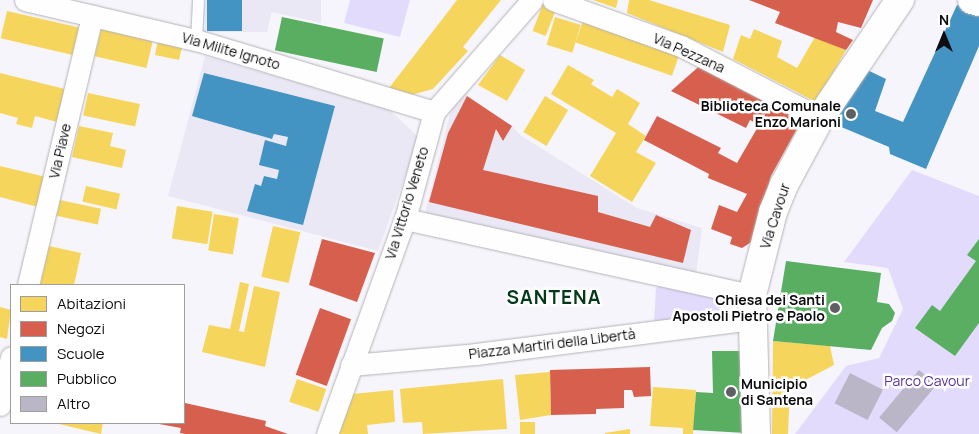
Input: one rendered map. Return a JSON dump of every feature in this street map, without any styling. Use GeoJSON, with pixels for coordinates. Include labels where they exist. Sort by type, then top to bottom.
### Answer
{"type":"FeatureCollection","features":[{"type":"Feature","properties":{"kind":"street","name":"Via Milite Ignoto"},"geometry":{"type":"LineString","coordinates":[[25,0],[196,40],[434,112]]}},
{"type":"Feature","properties":{"kind":"street","name":"Via Vittorio Veneto"},"geometry":{"type":"LineString","coordinates":[[327,434],[405,219],[434,112],[532,0]]}},
{"type":"Feature","properties":{"kind":"street","name":"Via Pezzana"},"geometry":{"type":"LineString","coordinates":[[553,0],[681,46],[820,118]]}},
{"type":"Feature","properties":{"kind":"street","name":"Via Cavour"},"geometry":{"type":"LineString","coordinates":[[756,434],[752,307],[784,185],[820,118],[900,0]]}},
{"type":"Feature","properties":{"kind":"street"},"geometry":{"type":"LineString","coordinates":[[972,0],[979,2]]}},
{"type":"Feature","properties":{"kind":"street","name":"Via Piave"},"geometry":{"type":"LineString","coordinates":[[28,284],[92,16]]}},
{"type":"Feature","properties":{"kind":"street"},"geometry":{"type":"LineString","coordinates":[[405,219],[752,307]]}},
{"type":"Feature","properties":{"kind":"street","name":"Piazza Martiri della Libertà"},"geometry":{"type":"LineString","coordinates":[[351,365],[476,354],[752,307]]}},
{"type":"Feature","properties":{"kind":"street"},"geometry":{"type":"LineString","coordinates":[[0,405],[10,361]]}},
{"type":"Feature","properties":{"kind":"lane"},"geometry":{"type":"LineString","coordinates":[[196,40],[198,0]]}},
{"type":"Feature","properties":{"kind":"shaded area"},"geometry":{"type":"Polygon","coordinates":[[[206,0],[321,0],[321,23],[272,12],[267,32],[205,32],[206,0]]]}},
{"type":"Feature","properties":{"kind":"shaded area"},"geometry":{"type":"Polygon","coordinates":[[[205,56],[389,109],[419,138],[378,251],[168,196],[205,56]]]}},
{"type":"Feature","properties":{"kind":"shaded area"},"geometry":{"type":"Polygon","coordinates":[[[464,85],[467,96],[512,126],[520,135],[637,208],[702,228],[696,274],[425,213],[450,113],[464,85]]]}},
{"type":"Feature","properties":{"kind":"green space"},"geometry":{"type":"Polygon","coordinates":[[[350,0],[410,0],[400,37],[344,23],[350,0]]]}},
{"type":"Feature","properties":{"kind":"green space","name":"Parco Cavour"},"geometry":{"type":"Polygon","coordinates":[[[912,170],[979,196],[979,434],[795,434],[846,366],[879,358],[903,309],[888,268],[844,262],[912,170]]]}},
{"type":"Feature","properties":{"kind":"green space"},"geometry":{"type":"Polygon","coordinates":[[[660,286],[716,298],[721,308],[719,313],[654,322],[656,288],[660,286]]]}},
{"type":"Feature","properties":{"kind":"building: Abitazioni"},"geometry":{"type":"Polygon","coordinates":[[[457,0],[501,0],[463,47],[468,51],[433,89],[411,95],[389,88],[457,0]]]}},
{"type":"Feature","properties":{"kind":"building: Abitazioni"},"geometry":{"type":"Polygon","coordinates":[[[593,0],[618,0],[616,8],[593,0]]]}},
{"type":"Feature","properties":{"kind":"building: Abitazioni"},"geometry":{"type":"Polygon","coordinates":[[[629,0],[649,0],[730,25],[723,52],[627,13],[629,0]]]}},
{"type":"Feature","properties":{"kind":"building: Abitazioni"},"geometry":{"type":"Polygon","coordinates":[[[543,4],[556,9],[546,36],[533,31],[543,4]]]}},
{"type":"Feature","properties":{"kind":"building: Abitazioni"},"geometry":{"type":"Polygon","coordinates":[[[7,11],[80,28],[74,55],[1,38],[7,11]]]}},
{"type":"Feature","properties":{"kind":"building: Abitazioni"},"geometry":{"type":"Polygon","coordinates":[[[555,17],[581,25],[572,53],[547,45],[555,17]]]}},
{"type":"Feature","properties":{"kind":"building: Abitazioni"},"geometry":{"type":"Polygon","coordinates":[[[584,18],[680,51],[672,76],[576,43],[584,18]]]}},
{"type":"Feature","properties":{"kind":"building: Abitazioni"},"geometry":{"type":"Polygon","coordinates":[[[102,25],[154,37],[146,68],[95,56],[102,25]]]}},
{"type":"Feature","properties":{"kind":"building: Abitazioni"},"geometry":{"type":"Polygon","coordinates":[[[754,29],[782,41],[777,57],[797,68],[815,37],[846,50],[816,102],[733,59],[741,35],[750,39],[754,29]]]}},
{"type":"Feature","properties":{"kind":"building: Abitazioni"},"geometry":{"type":"Polygon","coordinates":[[[158,40],[182,47],[179,60],[155,55],[158,40]]]}},
{"type":"Feature","properties":{"kind":"building: Abitazioni"},"geometry":{"type":"Polygon","coordinates":[[[500,55],[525,70],[507,101],[478,85],[500,55]]]}},
{"type":"Feature","properties":{"kind":"building: Abitazioni"},"geometry":{"type":"Polygon","coordinates":[[[568,65],[594,80],[591,84],[612,97],[617,89],[640,103],[628,124],[646,136],[636,152],[656,163],[632,202],[590,176],[616,133],[551,94],[568,65]]]}},
{"type":"Feature","properties":{"kind":"building: Abitazioni"},"geometry":{"type":"Polygon","coordinates":[[[0,73],[65,89],[57,122],[35,116],[32,128],[16,124],[18,118],[0,113],[0,73]]]}},
{"type":"Feature","properties":{"kind":"building: Abitazioni"},"geometry":{"type":"Polygon","coordinates":[[[88,93],[140,104],[135,127],[83,115],[88,93]]]}},
{"type":"Feature","properties":{"kind":"building: Abitazioni"},"geometry":{"type":"Polygon","coordinates":[[[545,96],[568,110],[547,146],[523,132],[545,96]]]}},
{"type":"Feature","properties":{"kind":"building: Abitazioni"},"geometry":{"type":"Polygon","coordinates":[[[79,126],[113,133],[110,146],[126,150],[122,168],[72,157],[79,126]]]}},
{"type":"Feature","properties":{"kind":"building: Abitazioni"},"geometry":{"type":"Polygon","coordinates":[[[0,166],[46,177],[38,207],[0,197],[0,166]]]}},
{"type":"Feature","properties":{"kind":"building: Abitazioni"},"geometry":{"type":"Polygon","coordinates":[[[86,186],[120,194],[117,209],[82,202],[86,186]]]}},
{"type":"Feature","properties":{"kind":"building: Abitazioni"},"geometry":{"type":"Polygon","coordinates":[[[60,200],[101,209],[98,224],[57,216],[60,200]]]}},
{"type":"Feature","properties":{"kind":"building: Abitazioni"},"geometry":{"type":"Polygon","coordinates":[[[177,206],[213,212],[207,244],[172,239],[177,206]]]}},
{"type":"Feature","properties":{"kind":"building: Abitazioni"},"geometry":{"type":"Polygon","coordinates":[[[214,214],[239,218],[233,254],[208,251],[214,214]]]}},
{"type":"Feature","properties":{"kind":"building: Abitazioni"},"geometry":{"type":"Polygon","coordinates":[[[273,226],[300,232],[289,283],[261,277],[273,226]]]}},
{"type":"Feature","properties":{"kind":"building: Abitazioni"},"geometry":{"type":"Polygon","coordinates":[[[49,246],[81,253],[74,284],[40,284],[49,246]]]}},
{"type":"Feature","properties":{"kind":"building: Abitazioni"},"geometry":{"type":"Polygon","coordinates":[[[240,282],[249,284],[239,331],[244,332],[254,286],[280,292],[265,367],[202,352],[209,325],[230,329],[240,282]]]}},
{"type":"Feature","properties":{"kind":"building: Abitazioni"},"geometry":{"type":"Polygon","coordinates":[[[0,307],[10,310],[10,317],[7,339],[0,337],[0,307]]]}},
{"type":"Feature","properties":{"kind":"building: Abitazioni"},"geometry":{"type":"Polygon","coordinates":[[[773,341],[830,346],[834,365],[790,388],[788,434],[772,434],[773,341]]]}},
{"type":"Feature","properties":{"kind":"building: Abitazioni"},"geometry":{"type":"Polygon","coordinates":[[[550,372],[551,415],[520,420],[515,375],[550,372]]]}},
{"type":"Feature","properties":{"kind":"building: Abitazioni"},"geometry":{"type":"Polygon","coordinates":[[[297,379],[326,389],[318,412],[289,402],[297,379]]]}},
{"type":"Feature","properties":{"kind":"building: Abitazioni"},"geometry":{"type":"Polygon","coordinates":[[[503,379],[507,429],[423,434],[422,422],[403,423],[400,389],[503,379]]]}},
{"type":"Feature","properties":{"kind":"building: Abitazioni"},"geometry":{"type":"Polygon","coordinates":[[[653,387],[696,390],[693,434],[683,434],[683,428],[650,426],[653,387]]]}},
{"type":"Feature","properties":{"kind":"building: Abitazioni"},"geometry":{"type":"Polygon","coordinates":[[[393,390],[395,422],[367,425],[368,434],[339,434],[353,394],[393,390]]]}},
{"type":"Feature","properties":{"kind":"building: Abitazioni"},"geometry":{"type":"Polygon","coordinates":[[[520,422],[535,422],[535,434],[520,434],[520,422]]]}},
{"type":"Feature","properties":{"kind":"building: Abitazioni"},"geometry":{"type":"Polygon","coordinates":[[[59,424],[103,424],[101,434],[59,424]]]}},
{"type":"Feature","properties":{"kind":"building: Abitazioni"},"geometry":{"type":"Polygon","coordinates":[[[630,429],[630,434],[605,434],[605,433],[630,429]]]}},
{"type":"Feature","properties":{"kind":"building: Negozi"},"geometry":{"type":"Polygon","coordinates":[[[749,0],[873,0],[861,28],[838,22],[836,32],[853,40],[846,50],[775,23],[780,12],[749,0]]]}},
{"type":"Feature","properties":{"kind":"building: Negozi"},"geometry":{"type":"Polygon","coordinates":[[[704,62],[804,116],[771,176],[753,241],[742,248],[730,244],[732,237],[711,229],[719,205],[737,212],[747,194],[708,178],[709,174],[644,140],[657,116],[721,148],[718,153],[737,163],[759,125],[750,120],[746,128],[671,91],[704,62]]]}},
{"type":"Feature","properties":{"kind":"building: Negozi"},"geometry":{"type":"Polygon","coordinates":[[[467,96],[512,126],[503,141],[496,129],[483,170],[598,196],[598,212],[650,227],[656,215],[691,230],[683,263],[429,202],[448,133],[467,96]]]}},
{"type":"Feature","properties":{"kind":"building: Negozi"},"geometry":{"type":"Polygon","coordinates":[[[322,239],[375,253],[357,302],[309,285],[322,239]]]}},
{"type":"Feature","properties":{"kind":"building: Negozi"},"geometry":{"type":"Polygon","coordinates":[[[320,308],[351,319],[327,386],[296,375],[320,308]]]}},
{"type":"Feature","properties":{"kind":"building: Negozi"},"geometry":{"type":"Polygon","coordinates":[[[650,367],[651,396],[634,397],[632,390],[624,390],[624,408],[596,409],[596,414],[551,415],[550,370],[650,367]]]}},
{"type":"Feature","properties":{"kind":"building: Negozi"},"geometry":{"type":"Polygon","coordinates":[[[185,403],[266,421],[265,426],[288,434],[185,434],[180,433],[181,428],[159,424],[185,424],[185,403]]]}},
{"type":"Feature","properties":{"kind":"building: Scuole"},"geometry":{"type":"Polygon","coordinates":[[[207,0],[242,0],[242,31],[207,31],[207,0]]]}},
{"type":"Feature","properties":{"kind":"building: Scuole"},"geometry":{"type":"Polygon","coordinates":[[[957,5],[979,10],[979,46],[926,169],[890,154],[889,147],[827,121],[861,67],[886,79],[875,111],[903,122],[957,5]]]}},
{"type":"Feature","properties":{"kind":"building: Scuole"},"geometry":{"type":"Polygon","coordinates":[[[204,73],[335,106],[303,225],[247,211],[255,184],[261,186],[264,176],[277,179],[279,170],[259,165],[265,140],[286,146],[288,137],[274,134],[272,139],[192,116],[204,73]]]}},
{"type":"Feature","properties":{"kind":"building: Pubblico"},"geometry":{"type":"Polygon","coordinates":[[[282,17],[384,39],[377,72],[275,50],[282,17]]]}},
{"type":"Feature","properties":{"kind":"building: Pubblico"},"geometry":{"type":"Polygon","coordinates":[[[979,239],[979,323],[955,356],[915,328],[932,305],[940,311],[976,261],[967,255],[979,239]]]}},
{"type":"Feature","properties":{"kind":"building: Pubblico","name":"Chiesa dei Santi Apostoli Pietro e Paolo"},"geometry":{"type":"Polygon","coordinates":[[[786,261],[881,273],[877,302],[889,304],[895,313],[892,321],[882,328],[871,350],[773,341],[786,261]]]}},
{"type":"Feature","properties":{"kind":"building: Pubblico","name":"Municipio di Santena"},"geometry":{"type":"Polygon","coordinates":[[[712,351],[746,351],[746,433],[693,430],[696,392],[713,393],[712,351]]]}},
{"type":"Feature","properties":{"kind":"building: Altro"},"geometry":{"type":"Polygon","coordinates":[[[919,370],[937,385],[897,432],[879,417],[919,370]]]}},
{"type":"Feature","properties":{"kind":"building: Altro"},"geometry":{"type":"Polygon","coordinates":[[[850,373],[883,390],[868,420],[835,403],[850,373]]]}},
{"type":"Feature","properties":{"kind":"place","name":"Biblioteca Comunale Enzo Marioni"},"geometry":{"type":"Point","coordinates":[851,114]}},
{"type":"Feature","properties":{"kind":"place","name":"Chiesa dei Santi Apostoli Pietro e Paolo"},"geometry":{"type":"Point","coordinates":[835,308]}},
{"type":"Feature","properties":{"kind":"place","name":"Municipio di Santena"},"geometry":{"type":"Point","coordinates":[731,392]}},
{"type":"Feature","properties":{"kind":"district","name":"SANTENA"},"geometry":{"type":"Point","coordinates":[554,298]}}]}
